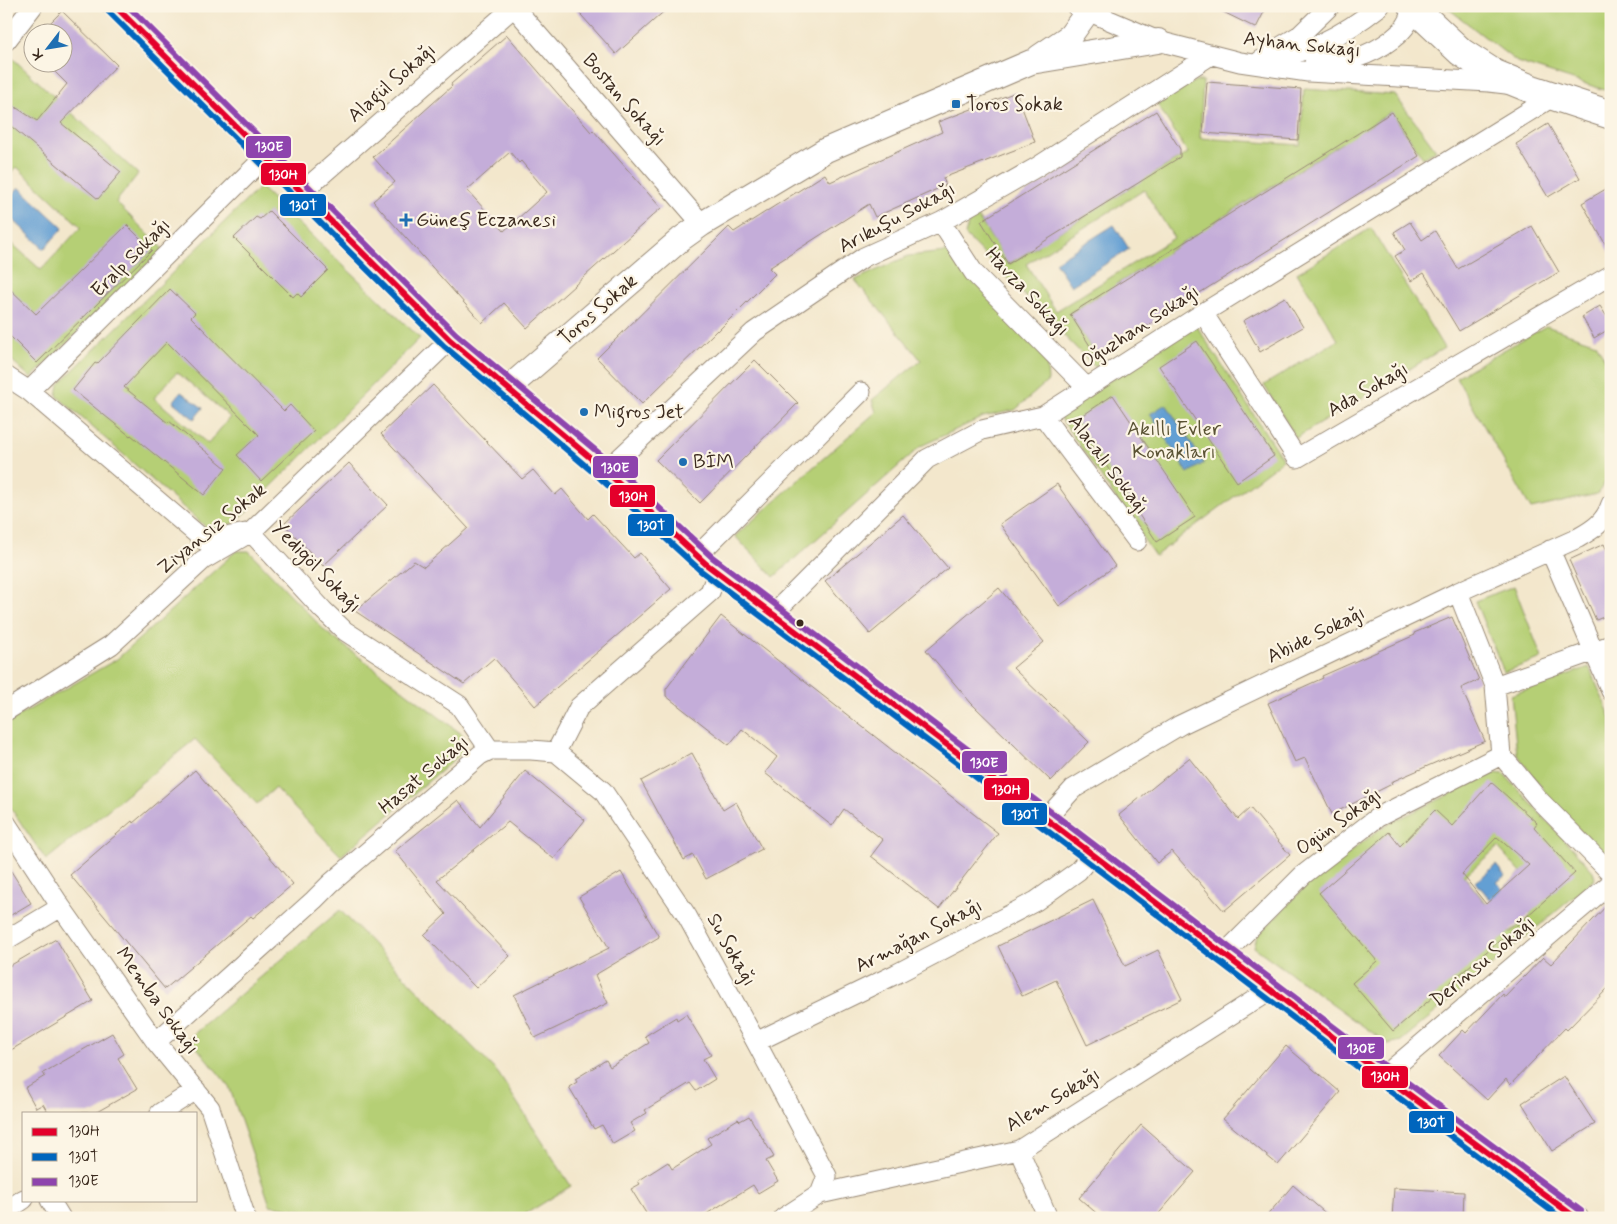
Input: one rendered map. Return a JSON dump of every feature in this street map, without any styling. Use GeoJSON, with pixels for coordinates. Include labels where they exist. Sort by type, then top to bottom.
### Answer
{"type":"FeatureCollection","features":[{"type":"Feature","properties":{"kind":"main road"},"geometry":{"type":"LineString","coordinates":[[1411,6],[1443,36],[1477,63],[1495,74],[1543,93],[1611,115]]}},
{"type":"Feature","properties":{"kind":"street"},"geometry":{"type":"LineString","coordinates":[[6,42],[33,6]]}},
{"type":"Feature","properties":{"kind":"street","name":"Alagül Sokağı"},"geometry":{"type":"LineString","coordinates":[[302,192],[506,13],[506,6]]}},
{"type":"Feature","properties":{"kind":"street","name":"Bostan Sokağı"},"geometry":{"type":"LineString","coordinates":[[513,6],[702,224]]}},
{"type":"Feature","properties":{"kind":"street"},"geometry":{"type":"LineString","coordinates":[[1240,62],[1265,55],[1288,43],[1300,35],[1330,6]]}},
{"type":"Feature","properties":{"kind":"street"},"geometry":{"type":"LineString","coordinates":[[1240,62],[1288,56],[1350,28],[1380,6]]}},
{"type":"Feature","properties":{"kind":"street"},"geometry":{"type":"LineString","coordinates":[[1240,62],[1301,64],[1355,58],[1387,43],[1404,28],[1409,22],[1411,6]]}},
{"type":"Feature","properties":{"kind":"street"},"geometry":{"type":"LineString","coordinates":[[118,7],[265,157],[450,340],[606,471],[697,556],[1384,1076],[1576,1218]]}},
{"type":"Feature","properties":{"kind":"street"},"geometry":{"type":"LineString","coordinates":[[1031,62],[1070,36],[1085,8]]}},
{"type":"Feature","properties":{"kind":"street","name":"Ayhan Sokağı"},"geometry":{"type":"LineString","coordinates":[[1085,8],[1158,41],[1240,62],[1308,72],[1489,82],[1543,93]]}},
{"type":"Feature","properties":{"kind":"street","name":"Toros Sokak"},"geometry":{"type":"LineString","coordinates":[[507,389],[681,239],[702,224],[826,150],[1031,62],[1158,41]]}},
{"type":"Feature","properties":{"kind":"street","name":"Arıkuşu Sokağı"},"geometry":{"type":"LineString","coordinates":[[606,471],[754,332],[864,257],[941,222],[1037,167],[1210,55]]}},
{"type":"Feature","properties":{"kind":"street","name":"Oğuzhan Sokağı"},"geometry":{"type":"LineString","coordinates":[[773,614],[927,459],[982,430],[1043,416],[1543,93]]}},
{"type":"Feature","properties":{"kind":"street","name":"Eralp Sokağı"},"geometry":{"type":"LineString","coordinates":[[29,391],[265,157]]}},
{"type":"Feature","properties":{"kind":"street","name":"Havza Sokağı"},"geometry":{"type":"LineString","coordinates":[[941,222],[974,273],[1087,388]]}},
{"type":"Feature","properties":{"kind":"street","name":"Ada Sokağı"},"geometry":{"type":"LineString","coordinates":[[1203,313],[1297,458],[1611,274]]}},
{"type":"Feature","properties":{"kind":"street","name":"Ziyansız Sokak"},"geometry":{"type":"LineString","coordinates":[[6,710],[112,645],[203,560],[251,532],[450,340]]}},
{"type":"Feature","properties":{"kind":"street","name":"Yedigöl Sokağı"},"geometry":{"type":"LineString","coordinates":[[6,376],[29,391],[205,541],[251,532],[345,631],[458,705],[490,750]]}},
{"type":"Feature","properties":{"kind":"street"},"geometry":{"type":"LineString","coordinates":[[697,556],[861,392]]}},
{"type":"Feature","properties":{"kind":"street","name":"Alacalı Sokağı"},"geometry":{"type":"LineString","coordinates":[[1043,416],[1137,540]]}},
{"type":"Feature","properties":{"kind":"street","name":"Abide Sokağı"},"geometry":{"type":"LineString","coordinates":[[1046,819],[1073,789],[1180,725],[1458,592],[1578,538],[1597,527],[1611,504]]}},
{"type":"Feature","properties":{"kind":"street"},"geometry":{"type":"LineString","coordinates":[[1550,550],[1602,648],[1611,691]]}},
{"type":"Feature","properties":{"kind":"street"},"geometry":{"type":"LineString","coordinates":[[556,752],[579,707],[710,592],[717,572]]}},
{"type":"Feature","properties":{"kind":"street"},"geometry":{"type":"LineString","coordinates":[[1458,592],[1495,686],[1501,755],[1538,799],[1611,873]]}},
{"type":"Feature","properties":{"kind":"street"},"geometry":{"type":"LineString","coordinates":[[1495,686],[1602,648]]}},
{"type":"Feature","properties":{"kind":"street","name":"Hasat Sokağı"},"geometry":{"type":"LineString","coordinates":[[156,1042],[331,883],[480,755],[490,750],[556,752]]}},
{"type":"Feature","properties":{"kind":"street","name":"Su Sokağı"},"geometry":{"type":"LineString","coordinates":[[556,752],[603,792],[687,916],[827,1176],[820,1194]]}},
{"type":"Feature","properties":{"kind":"street","name":"Ogün Sokağı"},"geometry":{"type":"LineString","coordinates":[[1224,954],[1304,875],[1378,817],[1501,755]]}},
{"type":"Feature","properties":{"kind":"street","name":"Memba Sokağı"},"geometry":{"type":"LineString","coordinates":[[6,823],[61,907],[156,1042],[210,1108],[246,1218]]}},
{"type":"Feature","properties":{"kind":"street","name":"Armağan Sokağı"},"geometry":{"type":"LineString","coordinates":[[756,1042],[896,974],[1036,901],[1078,871],[1092,854]]}},
{"type":"Feature","properties":{"kind":"street","name":"Derinsu Sokağı"},"geometry":{"type":"LineString","coordinates":[[1384,1076],[1611,883]]}},
{"type":"Feature","properties":{"kind":"street"},"geometry":{"type":"LineString","coordinates":[[6,940],[61,907]]}},
{"type":"Feature","properties":{"kind":"street","name":"Alem Sokağı"},"geometry":{"type":"LineString","coordinates":[[783,1218],[820,1194],[1019,1150],[1270,990]]}},
{"type":"Feature","properties":{"kind":"street"},"geometry":{"type":"LineString","coordinates":[[162,1112],[196,1090]]}},
{"type":"Feature","properties":{"kind":"street"},"geometry":{"type":"LineString","coordinates":[[1019,1150],[1048,1218]]}},
{"type":"Feature","properties":{"kind":"street"},"geometry":{"type":"LineString","coordinates":[[6,1210],[22,1200]]}},
{"type":"Feature","properties":{"kind":"street"},"geometry":{"type":"LineString","coordinates":[[51,1202],[61,1218]]}},
{"type":"Feature","properties":{"kind":"green space"},"geometry":{"type":"Polygon","coordinates":[[[1445,6],[1611,6],[1611,92],[1517,62],[1445,6]]]}},
{"type":"Feature","properties":{"kind":"green space"},"geometry":{"type":"Polygon","coordinates":[[[8,54],[22,67],[22,72],[28,72],[138,174],[116,202],[163,249],[31,378],[6,355],[6,238],[41,270],[81,227],[17,167],[6,177],[6,56],[8,54]]]}},
{"type":"Feature","properties":{"kind":"green space"},"geometry":{"type":"Polygon","coordinates":[[[1195,81],[1203,81],[1200,138],[1300,145],[1304,89],[1395,95],[1436,150],[1423,158],[1391,112],[1362,131],[1353,159],[1342,143],[1215,222],[1217,227],[1199,239],[1196,235],[1166,253],[1157,280],[1147,265],[1117,284],[1127,300],[1110,311],[1099,295],[1070,313],[1101,364],[1095,367],[965,235],[969,221],[977,216],[1009,264],[1038,246],[1027,229],[1056,234],[1086,216],[1076,199],[1105,204],[1135,185],[1125,169],[1154,173],[1188,153],[1157,104],[1195,81]],[[1144,190],[1026,264],[1056,311],[1174,238],[1144,190]]]}},
{"type":"Feature","properties":{"kind":"green space"},"geometry":{"type":"Polygon","coordinates":[[[260,187],[420,338],[235,523],[208,529],[57,396],[59,384],[260,187]],[[177,372],[154,398],[208,444],[230,417],[177,372]]]}},
{"type":"Feature","properties":{"kind":"green space"},"geometry":{"type":"Polygon","coordinates":[[[1371,228],[1444,348],[1296,438],[1264,385],[1338,340],[1297,273],[1371,228]]]}},
{"type":"Feature","properties":{"kind":"green space"},"geometry":{"type":"Polygon","coordinates":[[[946,252],[1046,352],[1048,381],[1015,410],[983,417],[921,446],[774,577],[735,536],[876,412],[872,400],[921,360],[855,280],[908,256],[946,252]]]}},
{"type":"Feature","properties":{"kind":"green space","name":"Akıllı Evler Konakları"},"geometry":{"type":"Polygon","coordinates":[[[1196,325],[1283,460],[1155,556],[1058,414],[1196,325]]]}},
{"type":"Feature","properties":{"kind":"green space"},"geometry":{"type":"Polygon","coordinates":[[[1546,326],[1596,343],[1611,369],[1611,466],[1609,477],[1597,494],[1531,509],[1456,377],[1546,326]]]}},
{"type":"Feature","properties":{"kind":"green space"},"geometry":{"type":"Polygon","coordinates":[[[236,551],[249,551],[326,632],[463,735],[465,750],[341,856],[275,788],[257,804],[195,739],[46,860],[6,801],[6,723],[117,659],[236,551]]]}},
{"type":"Feature","properties":{"kind":"green space"},"geometry":{"type":"Polygon","coordinates":[[[1514,586],[1542,658],[1504,672],[1475,601],[1514,586]]]}},
{"type":"Feature","properties":{"kind":"green space"},"geometry":{"type":"Polygon","coordinates":[[[1589,667],[1611,718],[1611,848],[1601,853],[1551,800],[1517,754],[1511,695],[1589,667]]]}},
{"type":"Feature","properties":{"kind":"green space"},"geometry":{"type":"Polygon","coordinates":[[[1494,773],[1504,774],[1593,871],[1595,879],[1401,1041],[1388,1044],[1254,947],[1257,936],[1307,885],[1384,826],[1494,773]],[[1498,847],[1464,876],[1510,933],[1531,916],[1505,887],[1521,873],[1498,847]]]}},
{"type":"Feature","properties":{"kind":"green space"},"geometry":{"type":"Polygon","coordinates":[[[340,910],[498,1073],[571,1186],[519,1218],[349,1218],[270,1205],[229,1086],[189,1038],[340,910]]]}},
{"type":"Feature","properties":{"kind":"water"},"geometry":{"type":"Polygon","coordinates":[[[19,187],[63,228],[44,249],[6,213],[6,201],[19,187]]]}},
{"type":"Feature","properties":{"kind":"water"},"geometry":{"type":"Polygon","coordinates":[[[1114,225],[1129,249],[1071,286],[1055,262],[1114,225]]]}},
{"type":"Feature","properties":{"kind":"water"},"geometry":{"type":"Polygon","coordinates":[[[181,392],[203,408],[194,419],[173,402],[181,392]]]}},
{"type":"Feature","properties":{"kind":"water"},"geometry":{"type":"Polygon","coordinates":[[[1166,404],[1204,463],[1188,473],[1150,414],[1166,404]]]}},
{"type":"Feature","properties":{"kind":"water"},"geometry":{"type":"Polygon","coordinates":[[[1496,865],[1505,876],[1497,882],[1518,910],[1506,919],[1476,882],[1496,865]]]}},
{"type":"Feature","properties":{"kind":"building"},"geometry":{"type":"Polygon","coordinates":[[[573,6],[670,6],[616,54],[573,6]]]}},
{"type":"Feature","properties":{"kind":"building"},"geometry":{"type":"Polygon","coordinates":[[[1211,6],[1267,6],[1256,28],[1211,6]]]}},
{"type":"Feature","properties":{"kind":"building"},"geometry":{"type":"Polygon","coordinates":[[[62,11],[117,65],[61,123],[121,172],[98,199],[6,122],[6,101],[37,121],[67,84],[55,72],[72,72],[72,22],[51,22],[62,11]]]}},
{"type":"Feature","properties":{"kind":"building"},"geometry":{"type":"Polygon","coordinates":[[[507,35],[591,132],[593,130],[661,208],[527,328],[504,303],[482,323],[373,201],[395,182],[373,157],[452,86],[451,84],[507,35]],[[510,152],[467,190],[504,231],[547,192],[521,161],[519,163],[510,152]]]}},
{"type":"Feature","properties":{"kind":"building"},"geometry":{"type":"Polygon","coordinates":[[[1207,82],[1301,89],[1298,140],[1203,133],[1207,82]]]}},
{"type":"Feature","properties":{"kind":"building"},"geometry":{"type":"Polygon","coordinates":[[[1016,92],[1035,142],[943,178],[946,185],[875,217],[869,204],[769,268],[775,274],[642,404],[597,358],[729,227],[734,232],[825,174],[830,182],[942,132],[938,122],[1016,92]]]}},
{"type":"Feature","properties":{"kind":"building"},"geometry":{"type":"Polygon","coordinates":[[[1156,111],[1180,149],[1180,157],[1008,264],[981,221],[1156,111]]]}},
{"type":"Feature","properties":{"kind":"building"},"geometry":{"type":"Polygon","coordinates":[[[1392,112],[1419,156],[1097,357],[1070,314],[1392,112]]]}},
{"type":"Feature","properties":{"kind":"building"},"geometry":{"type":"Polygon","coordinates":[[[1548,124],[1580,178],[1548,197],[1516,144],[1548,124]]]}},
{"type":"Feature","properties":{"kind":"building"},"geometry":{"type":"Polygon","coordinates":[[[1611,186],[1611,254],[1582,203],[1611,186]]]}},
{"type":"Feature","properties":{"kind":"building"},"geometry":{"type":"Polygon","coordinates":[[[269,211],[328,270],[301,297],[297,293],[293,297],[234,238],[256,217],[260,219],[269,211]]]}},
{"type":"Feature","properties":{"kind":"building"},"geometry":{"type":"Polygon","coordinates":[[[1410,222],[1422,240],[1435,231],[1458,269],[1532,226],[1559,272],[1459,331],[1424,273],[1411,281],[1395,256],[1405,250],[1394,232],[1410,222]]]}},
{"type":"Feature","properties":{"kind":"building"},"geometry":{"type":"Polygon","coordinates":[[[127,225],[152,250],[37,363],[6,332],[6,285],[36,314],[127,225]]]}},
{"type":"Feature","properties":{"kind":"building"},"geometry":{"type":"Polygon","coordinates":[[[170,289],[195,313],[191,317],[284,411],[290,405],[314,431],[261,481],[237,455],[259,435],[167,342],[124,387],[226,468],[204,495],[73,390],[95,363],[97,364],[170,289]]]}},
{"type":"Feature","properties":{"kind":"building"},"geometry":{"type":"Polygon","coordinates":[[[1285,297],[1303,327],[1260,352],[1243,321],[1285,297]]]}},
{"type":"Feature","properties":{"kind":"building"},"geometry":{"type":"Polygon","coordinates":[[[1600,306],[1611,323],[1611,328],[1594,338],[1582,317],[1600,306]]]}},
{"type":"Feature","properties":{"kind":"building"},"geometry":{"type":"Polygon","coordinates":[[[1197,341],[1274,456],[1237,482],[1159,366],[1197,341]]]}},
{"type":"Feature","properties":{"kind":"building"},"geometry":{"type":"Polygon","coordinates":[[[755,360],[798,403],[700,503],[656,460],[755,360]]]}},
{"type":"Feature","properties":{"kind":"building"},"geometry":{"type":"Polygon","coordinates":[[[433,385],[522,479],[533,470],[555,495],[562,489],[588,519],[593,514],[634,558],[640,553],[671,589],[535,706],[494,658],[464,684],[355,611],[414,561],[424,567],[468,528],[381,434],[433,385]]]}},
{"type":"Feature","properties":{"kind":"building"},"geometry":{"type":"Polygon","coordinates":[[[1113,395],[1195,517],[1157,542],[1076,420],[1113,395]]]}},
{"type":"Feature","properties":{"kind":"building"},"geometry":{"type":"Polygon","coordinates":[[[349,463],[388,505],[323,566],[284,524],[349,463]]]}},
{"type":"Feature","properties":{"kind":"building"},"geometry":{"type":"Polygon","coordinates":[[[1057,484],[1115,566],[1059,606],[1000,524],[1057,484]]]}},
{"type":"Feature","properties":{"kind":"building"},"geometry":{"type":"Polygon","coordinates":[[[903,515],[948,568],[870,634],[825,581],[903,515]]]}},
{"type":"Feature","properties":{"kind":"building"},"geometry":{"type":"Polygon","coordinates":[[[1604,544],[1611,559],[1611,614],[1596,620],[1569,560],[1604,544]]]}},
{"type":"Feature","properties":{"kind":"building"},"geometry":{"type":"Polygon","coordinates":[[[999,588],[1044,642],[1013,668],[1089,742],[1051,781],[971,703],[926,650],[999,588]]]}},
{"type":"Feature","properties":{"kind":"building"},"geometry":{"type":"Polygon","coordinates":[[[721,616],[998,833],[939,909],[871,856],[883,840],[844,809],[832,826],[765,773],[777,757],[742,729],[729,745],[666,696],[666,689],[721,616]]]}},
{"type":"Feature","properties":{"kind":"building"},"geometry":{"type":"Polygon","coordinates":[[[1452,617],[1479,680],[1461,688],[1485,741],[1391,782],[1392,784],[1332,814],[1305,758],[1295,762],[1268,703],[1323,678],[1322,676],[1415,635],[1414,633],[1452,617]]]}},
{"type":"Feature","properties":{"kind":"building"},"geometry":{"type":"Polygon","coordinates":[[[692,753],[723,810],[736,802],[762,849],[706,879],[693,855],[684,860],[641,781],[692,753]]]}},
{"type":"Feature","properties":{"kind":"building"},"geometry":{"type":"Polygon","coordinates":[[[1189,758],[1238,819],[1250,808],[1290,855],[1224,911],[1172,851],[1157,863],[1119,815],[1189,758]]]}},
{"type":"Feature","properties":{"kind":"building"},"geometry":{"type":"Polygon","coordinates":[[[195,770],[293,884],[253,918],[251,916],[165,989],[70,875],[195,770]]]}},
{"type":"Feature","properties":{"kind":"building"},"geometry":{"type":"Polygon","coordinates":[[[525,771],[585,820],[554,859],[508,822],[437,880],[510,956],[476,988],[424,935],[446,914],[395,851],[458,800],[480,827],[525,771]]]}},
{"type":"Feature","properties":{"kind":"building"},"geometry":{"type":"Polygon","coordinates":[[[1491,782],[1537,823],[1534,827],[1575,873],[1505,936],[1393,1031],[1352,983],[1377,961],[1319,893],[1389,832],[1400,846],[1435,810],[1452,826],[1491,782]],[[1497,837],[1462,874],[1486,904],[1529,865],[1497,837]]]}},
{"type":"Feature","properties":{"kind":"building"},"geometry":{"type":"Polygon","coordinates":[[[6,863],[31,903],[6,918],[6,863]]]}},
{"type":"Feature","properties":{"kind":"building"},"geometry":{"type":"Polygon","coordinates":[[[621,872],[659,937],[595,975],[608,1003],[535,1038],[514,995],[609,948],[579,897],[621,872]]]}},
{"type":"Feature","properties":{"kind":"building"},"geometry":{"type":"Polygon","coordinates":[[[1093,900],[1125,966],[1158,950],[1182,999],[1087,1045],[1056,980],[1022,996],[998,946],[1093,900]]]}},
{"type":"Feature","properties":{"kind":"building"},"geometry":{"type":"Polygon","coordinates":[[[1611,901],[1611,985],[1567,1030],[1565,1028],[1510,1085],[1506,1079],[1487,1100],[1439,1056],[1463,1030],[1466,1033],[1503,994],[1505,997],[1543,957],[1551,964],[1611,901]]]}},
{"type":"Feature","properties":{"kind":"building"},"geometry":{"type":"Polygon","coordinates":[[[56,939],[93,1001],[6,1053],[6,968],[56,939]]]}},
{"type":"Feature","properties":{"kind":"building"},"geometry":{"type":"Polygon","coordinates":[[[686,1014],[711,1055],[703,1059],[715,1079],[696,1091],[690,1083],[645,1110],[647,1113],[630,1123],[635,1131],[613,1144],[602,1125],[594,1129],[569,1087],[577,1082],[575,1079],[606,1060],[610,1067],[649,1043],[645,1036],[676,1017],[677,1020],[686,1014]]]}},
{"type":"Feature","properties":{"kind":"building"},"geometry":{"type":"Polygon","coordinates":[[[112,1033],[124,1054],[118,1058],[137,1089],[97,1112],[47,1112],[43,1104],[36,1108],[25,1088],[45,1076],[43,1073],[112,1033]]]}},
{"type":"Feature","properties":{"kind":"building"},"geometry":{"type":"Polygon","coordinates":[[[1286,1046],[1340,1092],[1278,1165],[1223,1119],[1286,1046]]]}},
{"type":"Feature","properties":{"kind":"building"},"geometry":{"type":"Polygon","coordinates":[[[1564,1076],[1595,1124],[1552,1151],[1522,1103],[1564,1076]]]}},
{"type":"Feature","properties":{"kind":"building"},"geometry":{"type":"Polygon","coordinates":[[[749,1116],[774,1157],[766,1161],[778,1181],[758,1193],[753,1185],[700,1218],[649,1218],[631,1189],[640,1184],[638,1181],[668,1162],[672,1169],[711,1144],[707,1138],[738,1119],[740,1121],[749,1116]]]}},
{"type":"Feature","properties":{"kind":"building"},"geometry":{"type":"Polygon","coordinates":[[[1141,1125],[1195,1172],[1155,1218],[1102,1218],[1079,1198],[1141,1125]]]}},
{"type":"Feature","properties":{"kind":"building"},"geometry":{"type":"Polygon","coordinates":[[[1293,1185],[1331,1218],[1265,1218],[1293,1185]]]}},
{"type":"Feature","properties":{"kind":"building"},"geometry":{"type":"Polygon","coordinates":[[[1394,1188],[1464,1192],[1463,1218],[1392,1218],[1394,1188]]]}},
{"type":"Feature","properties":{"kind":"transit line","name":"130H"},"geometry":{"type":"LineString","coordinates":[[115,6],[450,340],[606,471],[706,564],[1384,1076],[1576,1218]]}},
{"type":"Feature","properties":{"kind":"transit line","name":"130E"},"geometry":{"type":"LineString","coordinates":[[128,6],[456,334],[612,464],[712,557],[1389,1069],[1581,1211]]}},
{"type":"Feature","properties":{"kind":"transit line","name":"130T"},"geometry":{"type":"LineString","coordinates":[[109,12],[444,346],[600,478],[701,571],[1379,1083],[1561,1218]]}},
{"type":"Feature","properties":{"kind":"place","name":"Toros Sokak"},"geometry":{"type":"Point","coordinates":[956,104]}},
{"type":"Feature","properties":{"kind":"place","name":"Güneş Eczanesi"},"geometry":{"type":"Point","coordinates":[406,220]}},
{"type":"Feature","properties":{"kind":"place","name":"Migros Jet"},"geometry":{"type":"Point","coordinates":[584,412]}},
{"type":"Feature","properties":{"kind":"place","name":"BİM"},"geometry":{"type":"Point","coordinates":[683,462]}}]}
